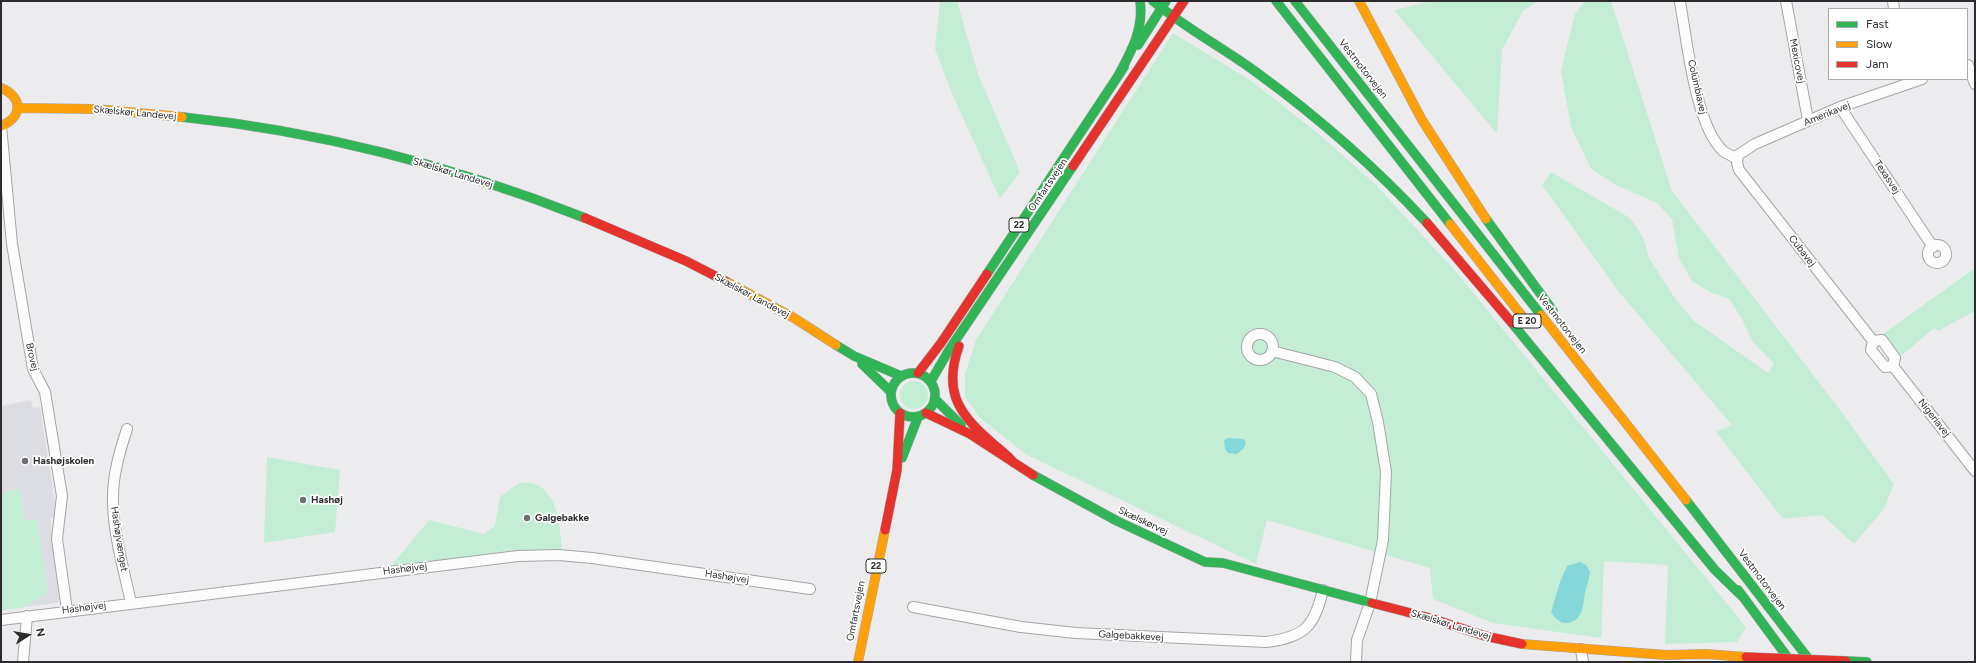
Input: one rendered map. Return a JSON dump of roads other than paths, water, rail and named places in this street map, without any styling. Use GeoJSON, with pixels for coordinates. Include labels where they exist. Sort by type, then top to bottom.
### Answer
{"type":"FeatureCollection","features":[{"type":"Feature","properties":{"kind":"main road"},"geometry":{"type":"LineString","coordinates":[[1118,76],[1137,39],[1142,15],[1140,1]]}},
{"type":"Feature","properties":{"kind":"main road"},"geometry":{"type":"LineString","coordinates":[[1152,1],[1164,5],[1173,18],[1223,50],[1308,112],[1346,143],[1400,194],[1440,236],[1478,280],[1715,570],[1744,599]]}},
{"type":"Feature","properties":{"kind":"main road"},"geometry":{"type":"LineString","coordinates":[[1173,18],[1174,1]]}},
{"type":"Feature","properties":{"kind":"main road","name":"Omfartsvejen"},"geometry":{"type":"LineString","coordinates":[[931,381],[949,350],[1184,1]]}},
{"type":"Feature","properties":{"kind":"main road","name":"E 20"},"geometry":{"type":"LineString","coordinates":[[1276,1],[1526,320]]}},
{"type":"Feature","properties":{"kind":"main road","name":"Vestmotorvejen"},"geometry":{"type":"LineString","coordinates":[[1295,1],[1811,662]]}},
{"type":"Feature","properties":{"kind":"main road"},"geometry":{"type":"LineString","coordinates":[[1360,1],[1412,104],[1436,144],[1493,229],[1558,318]]}},
{"type":"Feature","properties":{"kind":"main road","name":"Omfartsvejen"},"geometry":{"type":"LineString","coordinates":[[918,373],[941,343],[1164,5]]}},
{"type":"Feature","properties":{"kind":"main road"},"geometry":{"type":"LineString","coordinates":[[1,88],[11,92],[15,96],[18,108],[18,113],[11,122],[1,126]]}},
{"type":"Feature","properties":{"kind":"main road","name":"Skælskør Landevej"},"geometry":{"type":"LineString","coordinates":[[18,108],[121,111],[212,120],[294,133],[383,153],[448,170],[596,221],[686,261],[793,318],[853,355],[901,376]]}},
{"type":"Feature","properties":{"kind":"main road"},"geometry":{"type":"LineString","coordinates":[[988,294],[954,356],[952,383],[954,394],[964,414],[980,433],[1012,459],[1014,463]]}},
{"type":"Feature","properties":{"kind":"main road","name":"Skælskør Landevej"},"geometry":{"type":"LineString","coordinates":[[853,355],[891,392]]}},
{"type":"Feature","properties":{"kind":"main road"},"geometry":{"type":"LineString","coordinates":[[1585,355],[1655,451],[1675,486]]}},
{"type":"Feature","properties":{"kind":"main road"},"geometry":{"type":"LineString","coordinates":[[891,392],[896,380],[901,376],[918,373],[931,381],[934,387],[935,400]]}},
{"type":"Feature","properties":{"kind":"main road","name":"22"},"geometry":{"type":"LineString","coordinates":[[891,392],[893,404],[900,413]]}},
{"type":"Feature","properties":{"kind":"main road","name":"Skælskørvej"},"geometry":{"type":"LineString","coordinates":[[935,400],[970,434],[1058,490],[1117,521],[1205,562],[1223,563],[1323,590]]}},
{"type":"Feature","properties":{"kind":"main road","name":"22"},"geometry":{"type":"LineString","coordinates":[[922,415],[935,400]]}},
{"type":"Feature","properties":{"kind":"main road"},"geometry":{"type":"LineString","coordinates":[[900,413],[912,417],[922,415]]}},
{"type":"Feature","properties":{"kind":"main road","name":"Omfartsvejen"},"geometry":{"type":"LineString","coordinates":[[858,662],[897,470],[900,413]]}},
{"type":"Feature","properties":{"kind":"main road","name":"Omfartsvejen"},"geometry":{"type":"LineString","coordinates":[[897,470],[922,415]]}},
{"type":"Feature","properties":{"kind":"main road","name":"Skælskørvej"},"geometry":{"type":"LineString","coordinates":[[922,415],[970,434]]}},
{"type":"Feature","properties":{"kind":"main road"},"geometry":{"type":"LineString","coordinates":[[1610,426],[1791,662]]}},
{"type":"Feature","properties":{"kind":"main road","name":"Skælskør Landevej"},"geometry":{"type":"LineString","coordinates":[[1323,590],[1430,618],[1485,636],[1518,644],[1668,655],[1698,660],[1724,660],[1743,657],[1867,662]]}},
{"type":"Feature","properties":{"kind":"street","name":"Mexicovej"},"geometry":{"type":"LineString","coordinates":[[1786,1],[1808,120]]}},
{"type":"Feature","properties":{"kind":"street","name":"Columbiavej"},"geometry":{"type":"LineString","coordinates":[[1679,2],[1703,116],[1713,137],[1724,152],[1737,159]]}},
{"type":"Feature","properties":{"kind":"street"},"geometry":{"type":"LineString","coordinates":[[1970,65],[1975,84]]}},
{"type":"Feature","properties":{"kind":"street","name":"Amerikavej"},"geometry":{"type":"LineString","coordinates":[[1737,159],[1741,152],[1755,144],[1808,120],[1908,81]]}},
{"type":"Feature","properties":{"kind":"street","name":"Texasvej"},"geometry":{"type":"LineString","coordinates":[[1840,108],[1933,246]]}},
{"type":"Feature","properties":{"kind":"street","name":"Brovej"},"geometry":{"type":"LineString","coordinates":[[1,126],[12,244],[33,369],[45,392],[62,496],[58,538],[67,610]]}},
{"type":"Feature","properties":{"kind":"street","name":"Cubavej"},"geometry":{"type":"LineString","coordinates":[[1737,159],[1739,170],[1873,341]]}},
{"type":"Feature","properties":{"kind":"street","name":"Cubavej"},"geometry":{"type":"LineString","coordinates":[[1882,340],[1895,358],[1893,366],[1885,366],[1877,358],[1871,350],[1873,341],[1882,340]]}},
{"type":"Feature","properties":{"kind":"street"},"geometry":{"type":"LineString","coordinates":[[1272,351],[1335,367],[1355,377],[1371,394],[1378,422],[1386,472],[1384,540],[1370,603],[1357,640],[1356,662]]}},
{"type":"Feature","properties":{"kind":"street","name":"Nigeriavej"},"geometry":{"type":"LineString","coordinates":[[1893,366],[1975,471]]}},
{"type":"Feature","properties":{"kind":"street","name":"Hashøjvænget"},"geometry":{"type":"LineString","coordinates":[[127,429],[119,452],[113,503],[115,528],[131,602]]}},
{"type":"Feature","properties":{"kind":"street","name":"Hashøjvej"},"geometry":{"type":"LineString","coordinates":[[1,620],[131,602],[518,556],[552,555],[654,566],[810,589]]}},
{"type":"Feature","properties":{"kind":"street","name":"Galgebakkevej"},"geometry":{"type":"LineString","coordinates":[[913,607],[1021,627],[1076,633],[1266,642],[1285,639],[1297,634],[1313,622],[1323,590]]}},
{"type":"Feature","properties":{"kind":"street"},"geometry":{"type":"LineString","coordinates":[[23,662],[27,616]]}},
{"type":"Feature","properties":{"kind":"street"},"geometry":{"type":"LineString","coordinates":[[1581,649],[1582,662]]}},
{"type":"Feature","properties":{"kind":"water"},"geometry":{"type":"Polygon","coordinates":[[[1227,438],[1243,439],[1246,442],[1244,448],[1237,454],[1228,453],[1225,449],[1224,441],[1227,438]]]}},
{"type":"Feature","properties":{"kind":"water"},"geometry":{"type":"Polygon","coordinates":[[[1580,562],[1586,565],[1590,572],[1583,607],[1577,619],[1568,623],[1563,623],[1560,622],[1551,612],[1560,582],[1567,566],[1580,562]]]}},
{"type":"Feature","properties":{"kind":"place","name":"Hashøjskolen"},"geometry":{"type":"Point","coordinates":[25,461]}},
{"type":"Feature","properties":{"kind":"place","name":"Hashøj"},"geometry":{"type":"Point","coordinates":[303,500]}},
{"type":"Feature","properties":{"kind":"place","name":"Galgebakke"},"geometry":{"type":"Point","coordinates":[527,518]}}]}
